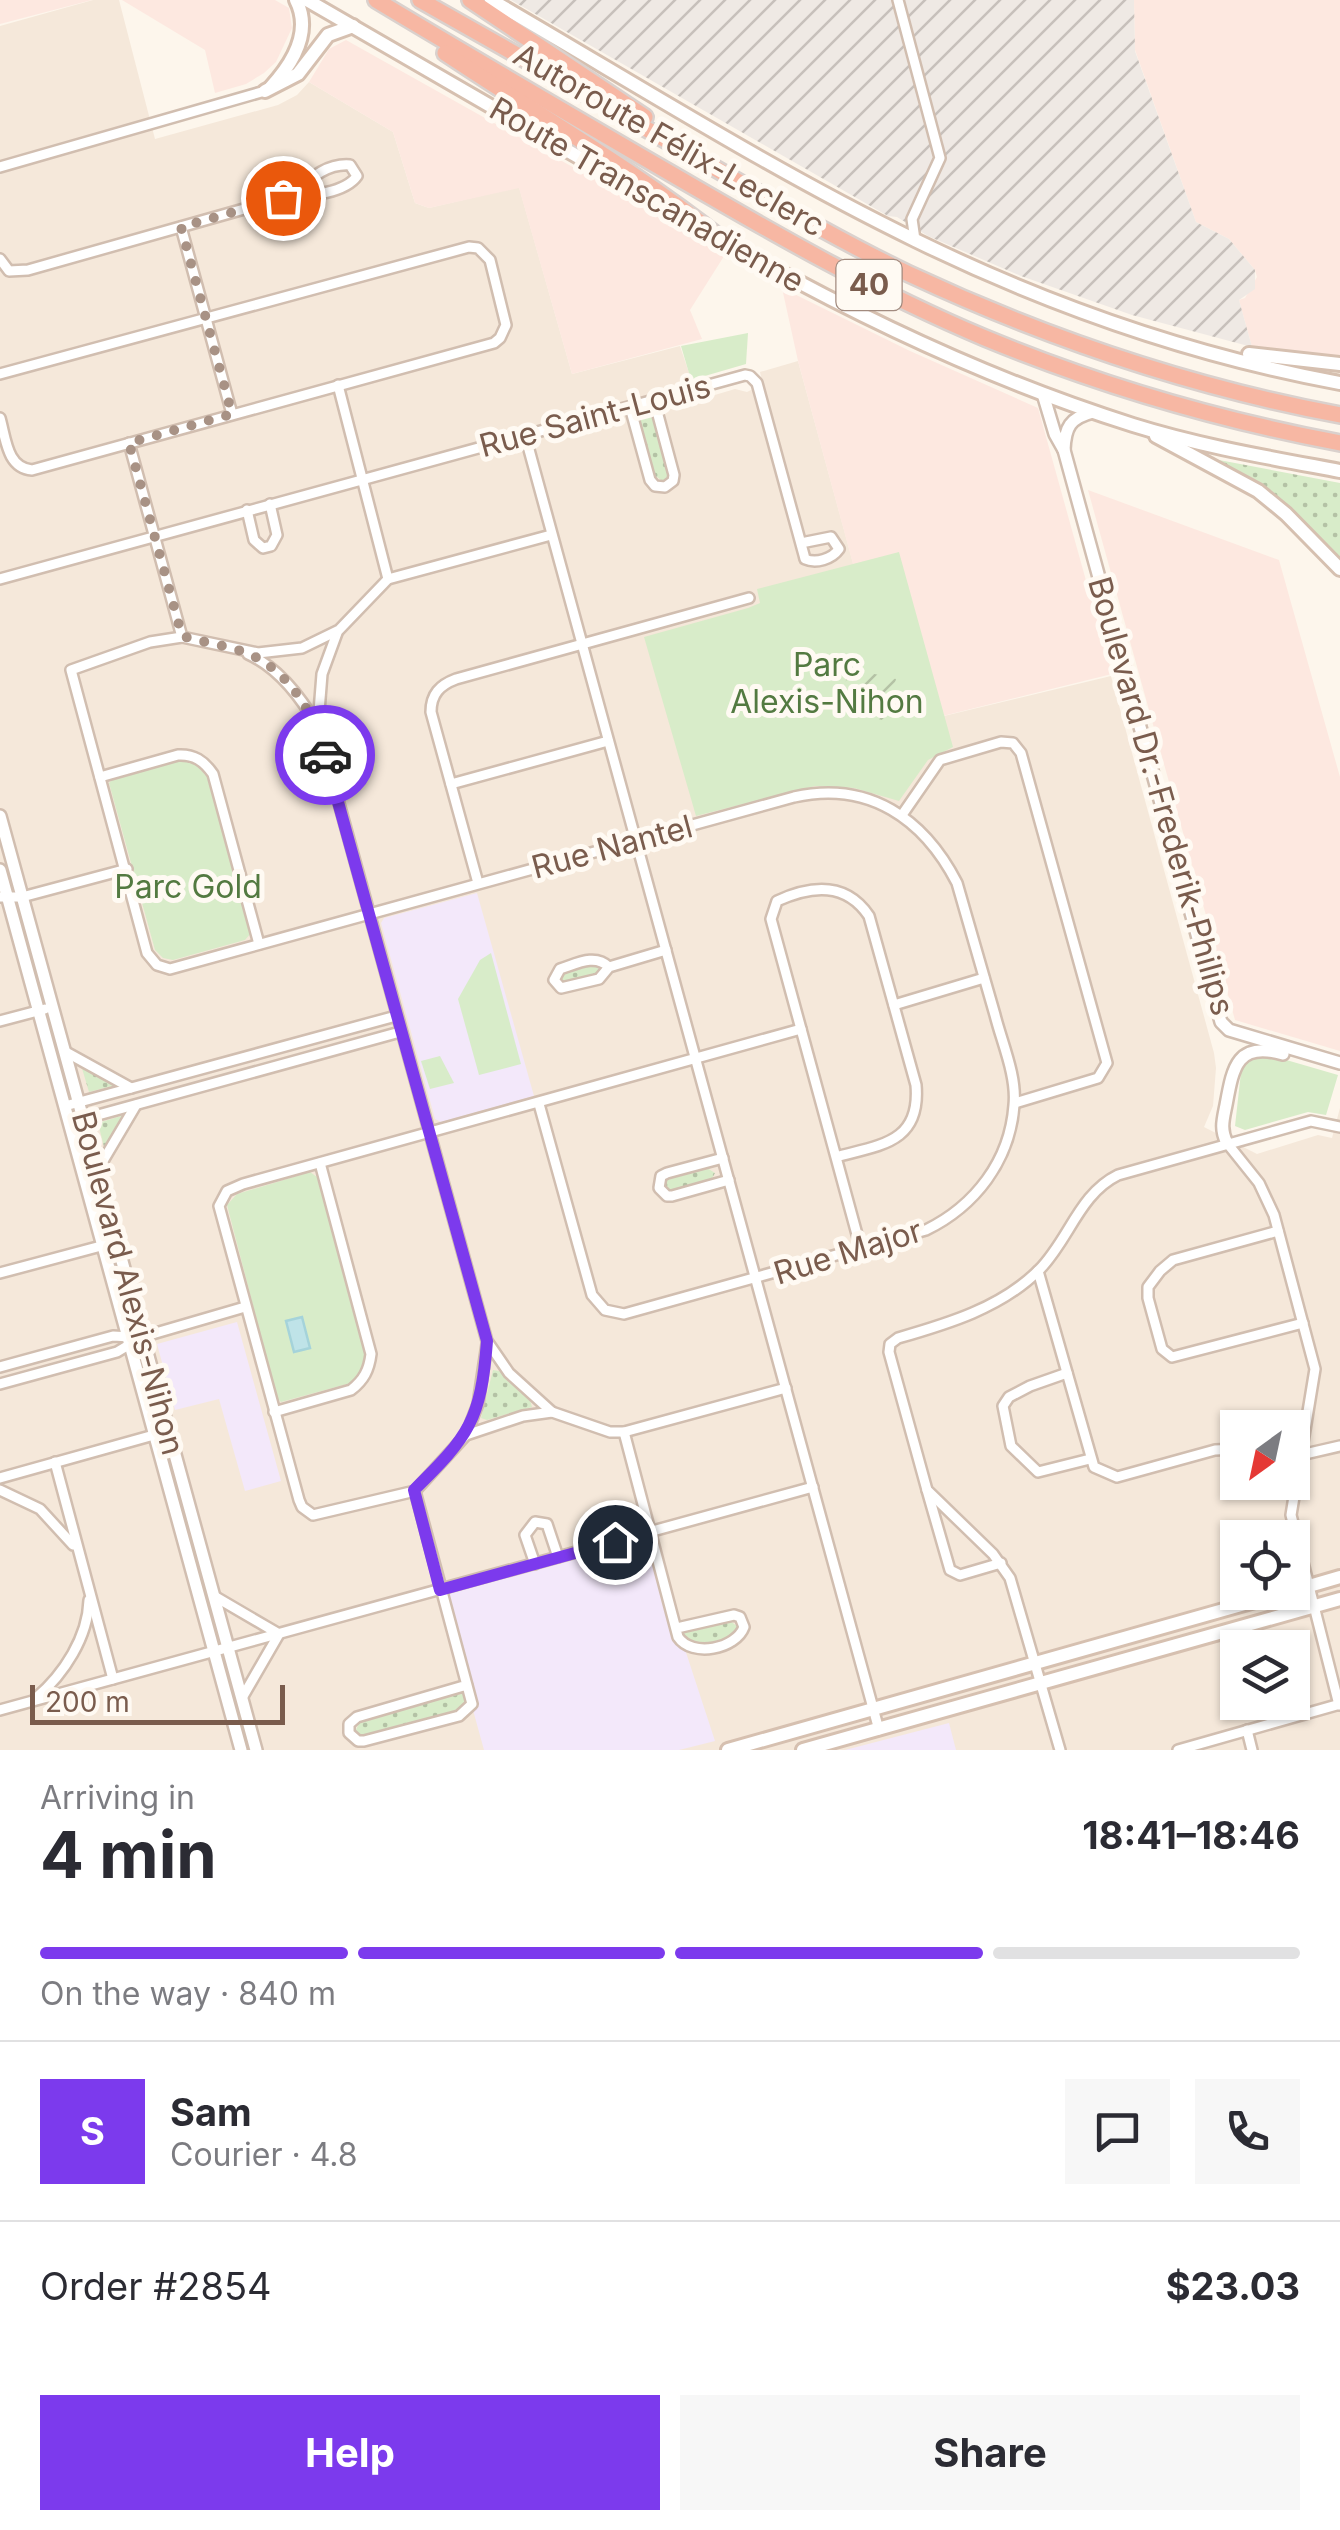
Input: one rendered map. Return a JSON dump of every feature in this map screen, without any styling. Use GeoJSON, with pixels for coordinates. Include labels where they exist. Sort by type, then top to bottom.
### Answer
{"type":"FeatureCollection","features":[{"type":"Feature","properties":{"kind":"highway","name":"Autoroute Félix-Leclerc"},"geometry":{"type":"LineString","coordinates":[[420,0],[876,258],[1035,328],[1195,381],[1340,415]]}},
{"type":"Feature","properties":{"kind":"highway"},"geometry":{"type":"LineString","coordinates":[[470,0],[740,182]]}},
{"type":"Feature","properties":{"kind":"highway","name":"Autoroute Félix-Leclerc"},"geometry":{"type":"LineString","coordinates":[[380,2],[778,236],[923,310],[1024,353],[1136,392],[1340,443]]}},
{"type":"Feature","properties":{"kind":"highway"},"geometry":{"type":"LineString","coordinates":[[380,2],[432,44],[553,126],[662,192],[724,241]]}},
{"type":"Feature","properties":{"kind":"main road"},"geometry":{"type":"LineString","coordinates":[[265,91],[286,69],[302,36],[303,18],[296,0]]}},
{"type":"Feature","properties":{"kind":"main road","name":"Route Transcanadienne"},"geometry":{"type":"LineString","coordinates":[[308,0],[724,241],[887,328],[1043,394],[1136,426],[1340,471]]}},
{"type":"Feature","properties":{"kind":"main road"},"geometry":{"type":"LineString","coordinates":[[491,0],[915,240],[1047,297],[1192,346],[1340,384]]}},
{"type":"Feature","properties":{"kind":"main road"},"geometry":{"type":"LineString","coordinates":[[265,91],[298,74],[328,36],[353,26]]}},
{"type":"Feature","properties":{"kind":"main road"},"geometry":{"type":"LineString","coordinates":[[1192,346],[1340,364]]}},
{"type":"Feature","properties":{"kind":"main road"},"geometry":{"type":"LineString","coordinates":[[1136,426],[1258,491],[1340,569]]}},
{"type":"Feature","properties":{"kind":"main road"},"geometry":{"type":"LineString","coordinates":[[1310,1586],[1340,1577]]}},
{"type":"Feature","properties":{"kind":"main road"},"geometry":{"type":"LineString","coordinates":[[803,1750],[1340,1599]]}},
{"type":"Feature","properties":{"kind":"main road"},"geometry":{"type":"LineString","coordinates":[[728,1750],[1226,1610]]}},
{"type":"Feature","properties":{"kind":"street"},"geometry":{"type":"LineString","coordinates":[[898,0],[940,154],[912,219],[915,240]]}},
{"type":"Feature","properties":{"kind":"street"},"geometry":{"type":"LineString","coordinates":[[0,166],[265,91]]}},
{"type":"Feature","properties":{"kind":"street"},"geometry":{"type":"LineString","coordinates":[[0,259],[9,272],[28,270],[290,196],[308,196],[351,184],[356,181],[356,172],[350,165],[338,165],[322,171],[290,196]]}},
{"type":"Feature","properties":{"kind":"street"},"geometry":{"type":"LineString","coordinates":[[892,229],[912,219]]}},
{"type":"Feature","properties":{"kind":"street"},"geometry":{"type":"LineString","coordinates":[[181,227],[232,414]]}},
{"type":"Feature","properties":{"kind":"street"},"geometry":{"type":"LineString","coordinates":[[0,374],[468,247],[478,248],[490,260],[506,325],[494,343],[32,470],[13,463],[0,418]]}},
{"type":"Feature","properties":{"kind":"street","name":"Rue Saint-Louis"},"geometry":{"type":"LineString","coordinates":[[0,579],[745,375],[754,379],[801,543]]}},
{"type":"Feature","properties":{"kind":"street"},"geometry":{"type":"LineString","coordinates":[[338,385],[388,579]]}},
{"type":"Feature","properties":{"kind":"street"},"geometry":{"type":"LineString","coordinates":[[1043,394],[1054,434],[1064,450]]}},
{"type":"Feature","properties":{"kind":"street"},"geometry":{"type":"LineString","coordinates":[[630,407],[650,480],[665,487],[674,475],[654,400]]}},
{"type":"Feature","properties":{"kind":"street"},"geometry":{"type":"LineString","coordinates":[[1064,450],[1068,424],[1094,412]]}},
{"type":"Feature","properties":{"kind":"street"},"geometry":{"type":"LineString","coordinates":[[524,435],[879,1730]]}},
{"type":"Feature","properties":{"kind":"street"},"geometry":{"type":"LineString","coordinates":[[129,443],[182,636]]}},
{"type":"Feature","properties":{"kind":"street","name":"Boulevard Dr.-Frederik-Philips"},"geometry":{"type":"LineString","coordinates":[[1064,450],[1221,1022],[1230,1030],[1340,1067]]}},
{"type":"Feature","properties":{"kind":"street"},"geometry":{"type":"LineString","coordinates":[[247,510],[254,540],[264,548],[278,534],[270,504]]}},
{"type":"Feature","properties":{"kind":"street"},"geometry":{"type":"LineString","coordinates":[[4,902],[126,869],[71,670],[150,642],[182,636],[242,651],[268,653],[302,648],[339,630],[388,579],[551,535]]}},
{"type":"Feature","properties":{"kind":"street"},"geometry":{"type":"LineString","coordinates":[[478,883],[432,712],[434,695],[448,682],[749,598]]}},
{"type":"Feature","properties":{"kind":"street"},"geometry":{"type":"LineString","coordinates":[[339,630],[319,689],[318,727],[487,1341],[510,1373],[552,1412],[610,1432],[624,1432],[786,1388]]}},
{"type":"Feature","properties":{"kind":"street"},"geometry":{"type":"LineString","coordinates":[[242,651],[270,666],[284,679],[318,727]]}},
{"type":"Feature","properties":{"kind":"street"},"geometry":{"type":"LineString","coordinates":[[452,784],[608,741]]}},
{"type":"Feature","properties":{"kind":"street"},"geometry":{"type":"LineString","coordinates":[[902,814],[940,760],[1001,742],[1013,743],[1022,753],[1106,1063],[1098,1078],[1091,1082],[1015,1103]]}},
{"type":"Feature","properties":{"kind":"street"},"geometry":{"type":"LineString","coordinates":[[100,776],[178,755],[189,754],[207,765],[213,774],[260,944]]}},
{"type":"Feature","properties":{"kind":"street","name":"Rue Nantel"},"geometry":{"type":"LineString","coordinates":[[126,869],[148,954],[157,966],[170,969],[806,794],[859,797],[902,814],[934,843],[957,883],[984,978]]}},
{"type":"Feature","properties":{"kind":"street","name":"Boulevard Alexis-Nihon"},"geometry":{"type":"LineString","coordinates":[[0,816],[78,1102],[76,1121],[110,1244],[142,1337],[214,1652],[241,1750]]}},
{"type":"Feature","properties":{"kind":"street","name":"Boulevard Alexis-Nihon"},"geometry":{"type":"LineString","coordinates":[[0,870],[4,902],[65,1106],[76,1121],[97,1171],[129,1340],[214,1596],[256,1750]]}},
{"type":"Feature","properties":{"kind":"street"},"geometry":{"type":"LineString","coordinates":[[836,1157],[897,1138],[914,1116],[916,1085],[869,916],[851,896],[828,888],[784,898],[773,907],[771,919],[861,1249]]}},
{"type":"Feature","properties":{"kind":"street"},"geometry":{"type":"LineString","coordinates":[[609,967],[593,959],[556,971],[554,980],[561,988],[568,988],[599,979],[609,967],[666,950]]}},
{"type":"Feature","properties":{"kind":"street"},"geometry":{"type":"LineString","coordinates":[[894,1005],[984,978]]}},
{"type":"Feature","properties":{"kind":"street","name":"Rue Major"},"geometry":{"type":"LineString","coordinates":[[539,1104],[590,1287],[605,1310],[624,1314],[757,1280],[926,1230],[961,1209],[996,1166],[1015,1103],[1009,1065],[984,978]]}},
{"type":"Feature","properties":{"kind":"street"},"geometry":{"type":"LineString","coordinates":[[0,1021],[52,1007]]}},
{"type":"Feature","properties":{"kind":"street"},"geometry":{"type":"LineString","coordinates":[[65,1106],[396,1016]]}},
{"type":"Feature","properties":{"kind":"street"},"geometry":{"type":"LineString","coordinates":[[487,1341],[478,1404],[466,1434],[414,1490],[320,1515],[308,1512],[298,1500],[245,1307],[220,1213],[222,1196],[243,1184],[801,1029]]}},
{"type":"Feature","properties":{"kind":"street"},"geometry":{"type":"LineString","coordinates":[[76,1121],[400,1032]]}},
{"type":"Feature","properties":{"kind":"street","name":"Boulevard Dr.-Frederik-Philips"},"geometry":{"type":"LineString","coordinates":[[1227,1143],[1222,1124],[1230,1074],[1242,1058],[1256,1050],[1340,1067]]}},
{"type":"Feature","properties":{"kind":"street"},"geometry":{"type":"LineString","coordinates":[[64,1051],[131,1088]]}},
{"type":"Feature","properties":{"kind":"street"},"geometry":{"type":"LineString","coordinates":[[97,1171],[136,1105]]}},
{"type":"Feature","properties":{"kind":"street"},"geometry":{"type":"LineString","coordinates":[[1001,1563],[960,1575],[950,1570],[889,1352],[890,1344],[970,1315],[1038,1271],[1094,1190],[1105,1181],[1314,1120],[1340,1127]]}},
{"type":"Feature","properties":{"kind":"street"},"geometry":{"type":"LineString","coordinates":[[1227,1143],[1268,1199],[1278,1231],[1315,1369],[1307,1410]]}},
{"type":"Feature","properties":{"kind":"street"},"geometry":{"type":"LineString","coordinates":[[723,1158],[667,1173],[661,1176],[659,1188],[672,1196],[729,1180]]}},
{"type":"Feature","properties":{"kind":"street"},"geometry":{"type":"LineString","coordinates":[[274,1412],[351,1390],[370,1365],[371,1354],[320,1163]]}},
{"type":"Feature","properties":{"kind":"street"},"geometry":{"type":"LineString","coordinates":[[1278,1231],[1173,1260],[1148,1287],[1148,1298],[1162,1348],[1172,1358],[1303,1323]]}},
{"type":"Feature","properties":{"kind":"street"},"geometry":{"type":"LineString","coordinates":[[1,1271],[110,1244]]}},
{"type":"Feature","properties":{"kind":"street"},"geometry":{"type":"LineString","coordinates":[[1038,1271],[1090,1459],[1101,1472],[1117,1477],[1220,1450]]}},
{"type":"Feature","properties":{"kind":"street"},"geometry":{"type":"LineString","coordinates":[[0,1367],[113,1336],[129,1340],[142,1337],[245,1307]]}},
{"type":"Feature","properties":{"kind":"street"},"geometry":{"type":"LineString","coordinates":[[0,1384],[117,1352],[129,1340]]}},
{"type":"Feature","properties":{"kind":"street"},"geometry":{"type":"LineString","coordinates":[[1067,1373],[1009,1397],[1003,1406],[1003,1416],[1015,1452],[1038,1472],[1090,1459]]}},
{"type":"Feature","properties":{"kind":"street"},"geometry":{"type":"LineString","coordinates":[[466,1434],[522,1416],[552,1412]]}},
{"type":"Feature","properties":{"kind":"street"},"geometry":{"type":"LineString","coordinates":[[624,1432],[678,1628],[683,1644],[697,1650],[739,1638],[744,1627],[734,1615],[678,1628]]}},
{"type":"Feature","properties":{"kind":"street"},"geometry":{"type":"LineString","coordinates":[[0,1478],[162,1433]]}},
{"type":"Feature","properties":{"kind":"street"},"geometry":{"type":"LineString","coordinates":[[1310,1453],[1340,1446]]}},
{"type":"Feature","properties":{"kind":"street"},"geometry":{"type":"LineString","coordinates":[[55,1462],[113,1678]]}},
{"type":"Feature","properties":{"kind":"street"},"geometry":{"type":"LineString","coordinates":[[0,1710],[813,1488]]}},
{"type":"Feature","properties":{"kind":"street"},"geometry":{"type":"LineString","coordinates":[[0,1490],[40,1509],[59,1526],[77,1551]]}},
{"type":"Feature","properties":{"kind":"street"},"geometry":{"type":"LineString","coordinates":[[414,1490],[472,1704],[459,1716],[364,1741],[349,1734],[348,1724],[357,1717],[466,1685]]}},
{"type":"Feature","properties":{"kind":"street"},"geometry":{"type":"LineString","coordinates":[[927,1490],[1001,1563],[1010,1578],[1060,1750]]}},
{"type":"Feature","properties":{"kind":"street"},"geometry":{"type":"LineString","coordinates":[[535,1564],[526,1535],[535,1522],[547,1524],[558,1557]]}},
{"type":"Feature","properties":{"kind":"street"},"geometry":{"type":"LineString","coordinates":[[1178,1750],[1339,1705],[1310,1590]]}},
{"type":"Feature","properties":{"kind":"street"},"geometry":{"type":"LineString","coordinates":[[34,1700],[61,1671],[78,1642],[89,1610],[90,1592]]}},
{"type":"Feature","properties":{"kind":"street"},"geometry":{"type":"LineString","coordinates":[[214,1596],[279,1634]]}},
{"type":"Feature","properties":{"kind":"street"},"geometry":{"type":"LineString","coordinates":[[242,1698],[279,1634]]}},
{"type":"Feature","properties":{"kind":"street"},"geometry":{"type":"LineString","coordinates":[[1247,1730],[1252,1750]]}},
{"type":"Feature","properties":{"kind":"shaded area"},"geometry":{"type":"Polygon","coordinates":[[[0,0],[92,0],[0,24],[0,0]]]}},
{"type":"Feature","properties":{"kind":"shaded area"},"geometry":{"type":"Polygon","coordinates":[[[93,0],[119,0],[155,139],[278,105],[297,95],[309,82],[393,132],[415,203],[429,208],[519,187],[572,374],[680,346],[698,400],[735,389],[747,392],[763,384],[760,372],[798,361],[853,563],[899,552],[944,716],[1111,676],[1214,1053],[1213,1106],[1204,1127],[1257,1154],[1318,1135],[1332,1138],[1340,1108],[1340,1750],[0,1750],[0,26],[93,0]]]}},
{"type":"Feature","properties":{"kind":"shaded area"},"geometry":{"type":"Polygon","coordinates":[[[122,0],[275,0],[289,8],[292,28],[276,62],[264,73],[246,84],[215,93],[205,50],[122,0]]]}},
{"type":"Feature","properties":{"kind":"shaded area"},"geometry":{"type":"Polygon","coordinates":[[[511,0],[1134,0],[1135,51],[1196,222],[1229,239],[1255,270],[1255,289],[1239,300],[1252,347],[1132,315],[1021,276],[928,236],[511,0]]]}},
{"type":"Feature","properties":{"kind":"shaded area"},"geometry":{"type":"Polygon","coordinates":[[[1134,0],[1340,0],[1340,358],[1252,347],[1239,300],[1245,298],[1257,277],[1255,270],[1229,239],[1196,222],[1135,50],[1134,0]]]}},
{"type":"Feature","properties":{"kind":"shaded area"},"geometry":{"type":"Polygon","coordinates":[[[346,40],[726,253],[690,310],[702,339],[572,374],[519,188],[429,208],[415,203],[393,132],[309,82],[329,49],[346,40]]]}},
{"type":"Feature","properties":{"kind":"shaded area"},"geometry":{"type":"Polygon","coordinates":[[[782,288],[1038,408],[1112,674],[943,716],[899,553],[853,564],[782,288]]]}},
{"type":"Feature","properties":{"kind":"shaded area"},"geometry":{"type":"Polygon","coordinates":[[[1088,490],[1279,560],[1340,777],[1340,1051],[1235,1020],[1088,490]]]}},
{"type":"Feature","properties":{"kind":"shaded area"},"geometry":{"type":"Polygon","coordinates":[[[477,893],[534,1096],[441,1122],[435,1119],[381,923],[384,918],[477,893]]]}},
{"type":"Feature","properties":{"kind":"shaded area"},"geometry":{"type":"Polygon","coordinates":[[[237,1322],[281,1481],[245,1491],[219,1399],[175,1410],[157,1344],[237,1322]]]}},
{"type":"Feature","properties":{"kind":"shaded area"},"geometry":{"type":"Polygon","coordinates":[[[652,1532],[715,1741],[679,1750],[484,1750],[440,1590],[652,1532]]]}},
{"type":"Feature","properties":{"kind":"shaded area"},"geometry":{"type":"Polygon","coordinates":[[[949,1723],[956,1750],[845,1750],[949,1723]]]}},
{"type":"Feature","properties":{"kind":"green space"},"geometry":{"type":"Polygon","coordinates":[[[748,333],[746,364],[691,380],[681,346],[748,333]]]}},
{"type":"Feature","properties":{"kind":"green space"},"geometry":{"type":"Polygon","coordinates":[[[646,414],[654,419],[669,473],[664,482],[654,475],[640,424],[640,418],[646,414]]]}},
{"type":"Feature","properties":{"kind":"green space"},"geometry":{"type":"Polygon","coordinates":[[[1219,460],[1340,483],[1340,562],[1251,481],[1219,460]]]}},
{"type":"Feature","properties":{"kind":"green space","name":"Parc Alexis-Nihon"},"geometry":{"type":"Polygon","coordinates":[[[899,552],[953,747],[928,760],[899,801],[854,788],[815,786],[696,816],[644,637],[760,603],[757,589],[899,552]]]}},
{"type":"Feature","properties":{"kind":"green space"},"geometry":{"type":"Polygon","coordinates":[[[849,668],[896,679],[886,721],[839,709],[849,668]]]}},
{"type":"Feature","properties":{"kind":"green space","name":"Parc Gold"},"geometry":{"type":"Polygon","coordinates":[[[180,760],[196,764],[207,777],[251,933],[245,940],[173,960],[163,958],[155,950],[109,783],[180,760]]]}},
{"type":"Feature","properties":{"kind":"green space"},"geometry":{"type":"Polygon","coordinates":[[[491,953],[521,1064],[479,1075],[458,999],[480,960],[491,953]]]}},
{"type":"Feature","properties":{"kind":"green space"},"geometry":{"type":"Polygon","coordinates":[[[593,965],[599,969],[596,975],[565,984],[560,980],[562,974],[593,965]]]}},
{"type":"Feature","properties":{"kind":"green space"},"geometry":{"type":"Polygon","coordinates":[[[1266,1054],[1338,1075],[1326,1115],[1308,1112],[1245,1130],[1235,1126],[1241,1072],[1250,1058],[1266,1054]]]}},
{"type":"Feature","properties":{"kind":"green space"},"geometry":{"type":"Polygon","coordinates":[[[440,1056],[454,1083],[430,1089],[421,1061],[440,1056]]]}},
{"type":"Feature","properties":{"kind":"green space"},"geometry":{"type":"Polygon","coordinates":[[[81,1065],[116,1085],[89,1092],[81,1065]]]}},
{"type":"Feature","properties":{"kind":"green space"},"geometry":{"type":"Polygon","coordinates":[[[124,1117],[105,1151],[98,1123],[124,1117]]]}},
{"type":"Feature","properties":{"kind":"green space"},"geometry":{"type":"Polygon","coordinates":[[[707,1168],[715,1173],[711,1180],[672,1191],[665,1189],[669,1178],[707,1168]]]}},
{"type":"Feature","properties":{"kind":"green space"},"geometry":{"type":"Polygon","coordinates":[[[310,1172],[317,1177],[365,1355],[360,1372],[351,1383],[281,1402],[227,1205],[237,1194],[310,1172]]]}},
{"type":"Feature","properties":{"kind":"green space"},"geometry":{"type":"Polygon","coordinates":[[[493,1370],[499,1371],[530,1400],[532,1407],[487,1420],[481,1418],[493,1370]]]}},
{"type":"Feature","properties":{"kind":"green space"},"geometry":{"type":"Polygon","coordinates":[[[729,1620],[738,1627],[732,1636],[699,1644],[682,1636],[684,1632],[729,1620]]]}},
{"type":"Feature","properties":{"kind":"green space"},"geometry":{"type":"Polygon","coordinates":[[[464,1693],[467,1696],[463,1707],[455,1712],[364,1736],[355,1732],[360,1721],[464,1693]]]}},
{"type":"Feature","properties":{"kind":"water"},"geometry":{"type":"Polygon","coordinates":[[[302,1317],[310,1348],[294,1352],[286,1321],[302,1317]]]}},
{"type":"Feature","properties":{"kind":"way so far"},"geometry":{"type":"LineString","coordinates":[[283,198],[181,227],[232,414],[129,443],[182,636],[242,651],[270,666],[309,711],[325,755]]}},
{"type":"Feature","properties":{"kind":"route"},"geometry":{"type":"LineString","coordinates":[[325,755],[487,1341],[485,1371],[474,1418],[442,1463],[414,1490],[440,1590],[615,1542]]}}]}
